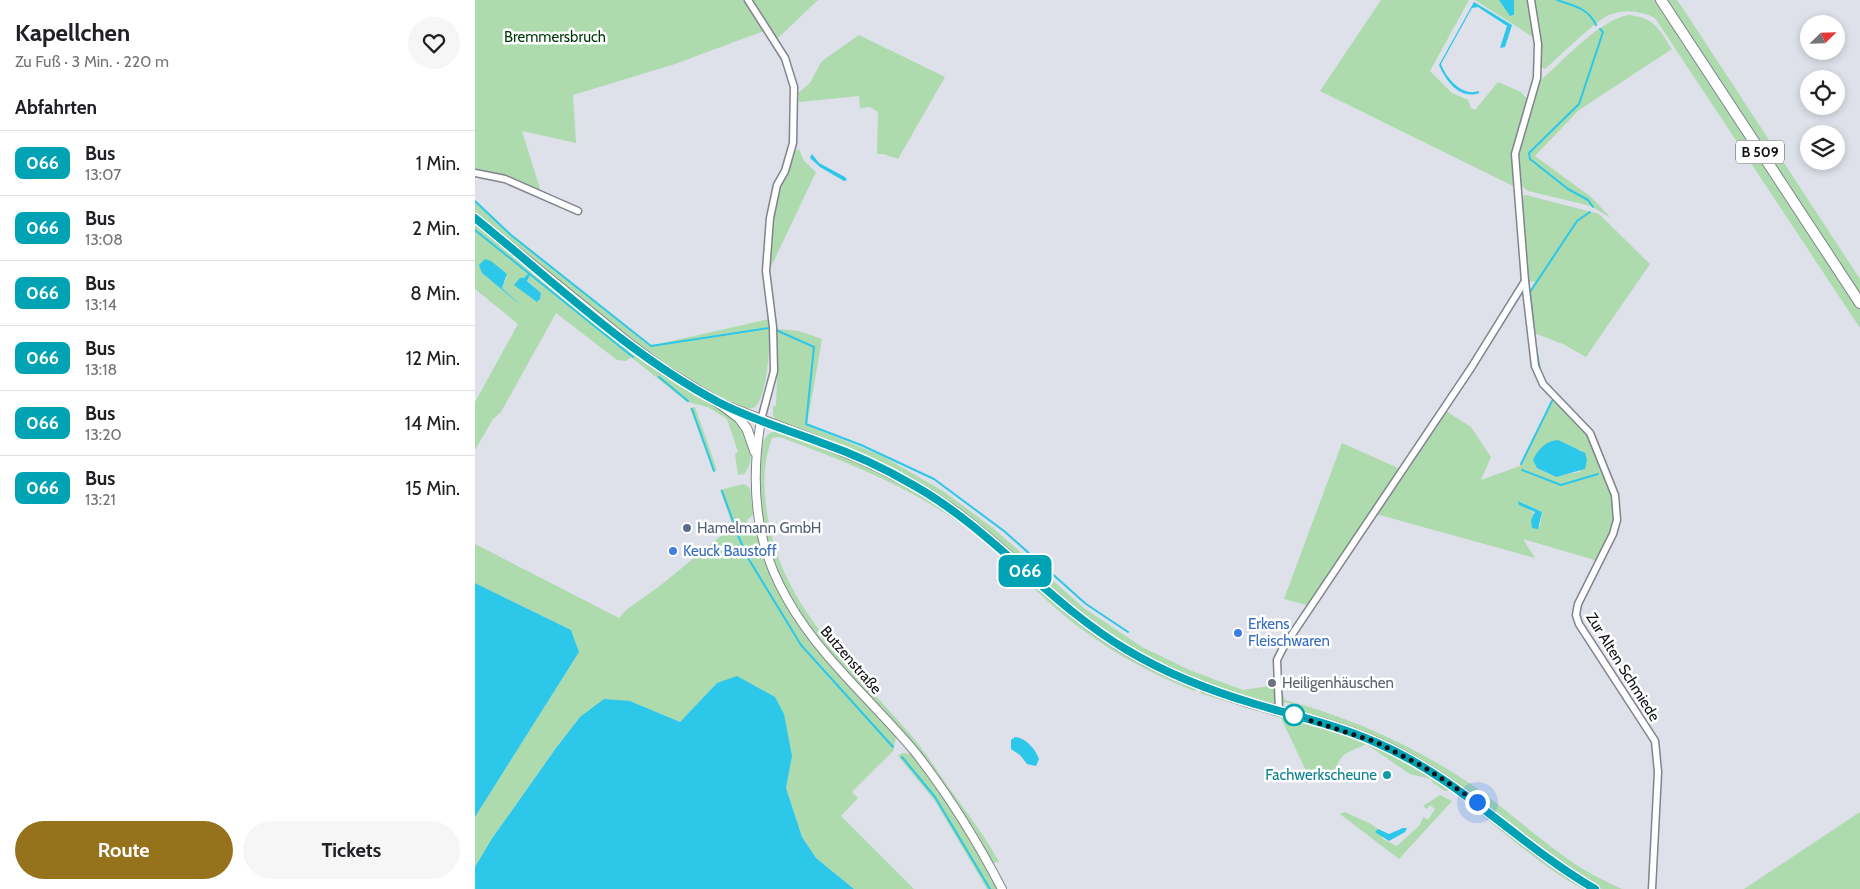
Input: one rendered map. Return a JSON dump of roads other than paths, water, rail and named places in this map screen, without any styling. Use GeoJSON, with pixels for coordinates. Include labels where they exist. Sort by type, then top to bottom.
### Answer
{"type":"FeatureCollection","features":[{"type":"Feature","properties":{"kind":"main road","name":"B 509"},"geometry":{"type":"LineString","coordinates":[[1661,0],[1860,303]]}},
{"type":"Feature","properties":{"kind":"main road"},"geometry":{"type":"LineString","coordinates":[[475,218],[631,345],[663,369],[719,403],[739,418],[747,429],[755,452]]}},
{"type":"Feature","properties":{"kind":"main road"},"geometry":{"type":"LineString","coordinates":[[719,403],[762,416],[854,455],[927,493],[969,523],[1084,622],[1133,654],[1206,688],[1354,734],[1424,767],[1465,793],[1562,869],[1595,889]]}},
{"type":"Feature","properties":{"kind":"street"},"geometry":{"type":"LineString","coordinates":[[748,0],[785,58],[794,87],[793,143],[785,170],[777,185],[770,218],[766,271],[773,327],[773,371],[762,416]]}},
{"type":"Feature","properties":{"kind":"street","name":"Zur Alten Schmiede"},"geometry":{"type":"LineString","coordinates":[[1531,0],[1538,44],[1537,78],[1515,154],[1525,281],[1535,366],[1543,384],[1590,433],[1615,495],[1617,520],[1613,534],[1578,604],[1576,615],[1579,624],[1655,741],[1658,772],[1652,889]]}},
{"type":"Feature","properties":{"kind":"street"},"geometry":{"type":"LineString","coordinates":[[475,174],[505,180],[578,211]]}},
{"type":"Feature","properties":{"kind":"street"},"geometry":{"type":"LineString","coordinates":[[1279,711],[1277,660],[1283,648],[1471,368],[1525,281]]}},
{"type":"Feature","properties":{"kind":"street","name":"Butzenstraße"},"geometry":{"type":"LineString","coordinates":[[762,416],[755,452],[755,498],[765,551],[779,586],[810,635],[911,747],[935,779],[965,825],[1002,889]]}},
{"type":"Feature","properties":{"kind":"water"},"geometry":{"type":"Polygon","coordinates":[[[1499,0],[1514,0],[1514,15],[1510,16],[1499,0]]]}},
{"type":"Feature","properties":{"kind":"water"},"geometry":{"type":"Polygon","coordinates":[[[1474,2],[1512,25],[1505,47],[1500,48],[1507,26],[1478,7],[1472,8],[1441,64],[1455,85],[1467,91],[1479,91],[1479,93],[1466,94],[1454,88],[1439,65],[1474,2]]]}},
{"type":"Feature","properties":{"kind":"water"},"geometry":{"type":"Polygon","coordinates":[[[812,154],[819,163],[845,177],[847,180],[844,181],[820,167],[810,158],[812,154]]]}},
{"type":"Feature","properties":{"kind":"water"},"geometry":{"type":"Polygon","coordinates":[[[485,259],[491,261],[507,274],[502,288],[524,308],[482,273],[479,265],[485,259]]]}},
{"type":"Feature","properties":{"kind":"water"},"geometry":{"type":"Polygon","coordinates":[[[528,274],[530,275],[527,281],[541,293],[540,299],[537,302],[514,285],[520,278],[524,278],[528,274]]]}},
{"type":"Feature","properties":{"kind":"water"},"geometry":{"type":"Polygon","coordinates":[[[1558,440],[1585,453],[1587,460],[1585,469],[1556,477],[1537,468],[1533,460],[1537,452],[1546,444],[1558,440]]]}},
{"type":"Feature","properties":{"kind":"water"},"geometry":{"type":"Polygon","coordinates":[[[1518,501],[1542,512],[1538,529],[1532,528],[1531,520],[1535,512],[1519,505],[1518,501]]]}},
{"type":"Feature","properties":{"kind":"water"},"geometry":{"type":"Polygon","coordinates":[[[475,583],[571,630],[579,652],[475,817],[475,583]]]}},
{"type":"Feature","properties":{"kind":"water"},"geometry":{"type":"Polygon","coordinates":[[[737,676],[775,697],[784,714],[792,756],[786,788],[802,837],[816,858],[854,889],[475,889],[475,867],[491,840],[580,717],[604,699],[630,701],[680,722],[717,683],[737,676]]]}},
{"type":"Feature","properties":{"kind":"water"},"geometry":{"type":"Polygon","coordinates":[[[1015,737],[1023,739],[1033,748],[1039,759],[1036,766],[1027,764],[1020,755],[1011,749],[1011,740],[1015,737]]]}},
{"type":"Feature","properties":{"kind":"water"},"geometry":{"type":"Polygon","coordinates":[[[1407,828],[1405,832],[1389,841],[1375,832],[1378,829],[1389,834],[1407,828]]]}},
{"type":"Feature","properties":{"kind":"waterway"},"geometry":{"type":"LineString","coordinates":[[1557,0],[1585,11],[1596,25]]}},
{"type":"Feature","properties":{"kind":"waterway"},"geometry":{"type":"LineString","coordinates":[[1593,207],[1588,200],[1568,189],[1530,159],[1529,153],[1579,104],[1603,32],[1600,29]]}},
{"type":"Feature","properties":{"kind":"waterway"},"geometry":{"type":"LineString","coordinates":[[475,201],[511,235],[651,346],[769,328]]}},
{"type":"Feature","properties":{"kind":"waterway"},"geometry":{"type":"LineString","coordinates":[[1533,321],[1530,292],[1577,221],[1590,212]]}},
{"type":"Feature","properties":{"kind":"waterway"},"geometry":{"type":"LineString","coordinates":[[475,230],[633,357]]}},
{"type":"Feature","properties":{"kind":"waterway"},"geometry":{"type":"LineString","coordinates":[[776,330],[814,347],[806,424],[861,445],[934,479],[1004,531],[1086,604],[1128,632]]}},
{"type":"Feature","properties":{"kind":"waterway"},"geometry":{"type":"LineString","coordinates":[[1537,353],[1540,370]]}},
{"type":"Feature","properties":{"kind":"waterway"},"geometry":{"type":"LineString","coordinates":[[659,377],[688,401]]}},
{"type":"Feature","properties":{"kind":"waterway"},"geometry":{"type":"LineString","coordinates":[[1521,464],[1552,401]]}},
{"type":"Feature","properties":{"kind":"waterway"},"geometry":{"type":"LineString","coordinates":[[692,409],[714,471]]}},
{"type":"Feature","properties":{"kind":"waterway"},"geometry":{"type":"LineString","coordinates":[[1522,470],[1561,485],[1598,474]]}},
{"type":"Feature","properties":{"kind":"waterway"},"geometry":{"type":"LineString","coordinates":[[722,491],[734,524]]}},
{"type":"Feature","properties":{"kind":"waterway"},"geometry":{"type":"LineString","coordinates":[[737,533],[748,558],[801,645],[893,747]]}},
{"type":"Feature","properties":{"kind":"waterway"},"geometry":{"type":"LineString","coordinates":[[902,757],[935,797],[990,889]]}},
{"type":"Feature","properties":{"kind":"place","name":"Hamelmann GmbH"},"geometry":{"type":"Point","coordinates":[687,528]}},
{"type":"Feature","properties":{"kind":"place","name":"Keuck Baustoff"},"geometry":{"type":"Point","coordinates":[673,551]}},
{"type":"Feature","properties":{"kind":"place","name":"Erkens Fleischwaren"},"geometry":{"type":"Point","coordinates":[1238,633]}},
{"type":"Feature","properties":{"kind":"place","name":"Heiligenhäuschen"},"geometry":{"type":"Point","coordinates":[1272,683]}},
{"type":"Feature","properties":{"kind":"place","name":"Fachwerkscheune"},"geometry":{"type":"Point","coordinates":[1387,775]}},
{"type":"Feature","properties":{"kind":"park label","name":"Bremmersbruch"},"geometry":{"type":"Point","coordinates":[555,37]}}]}
